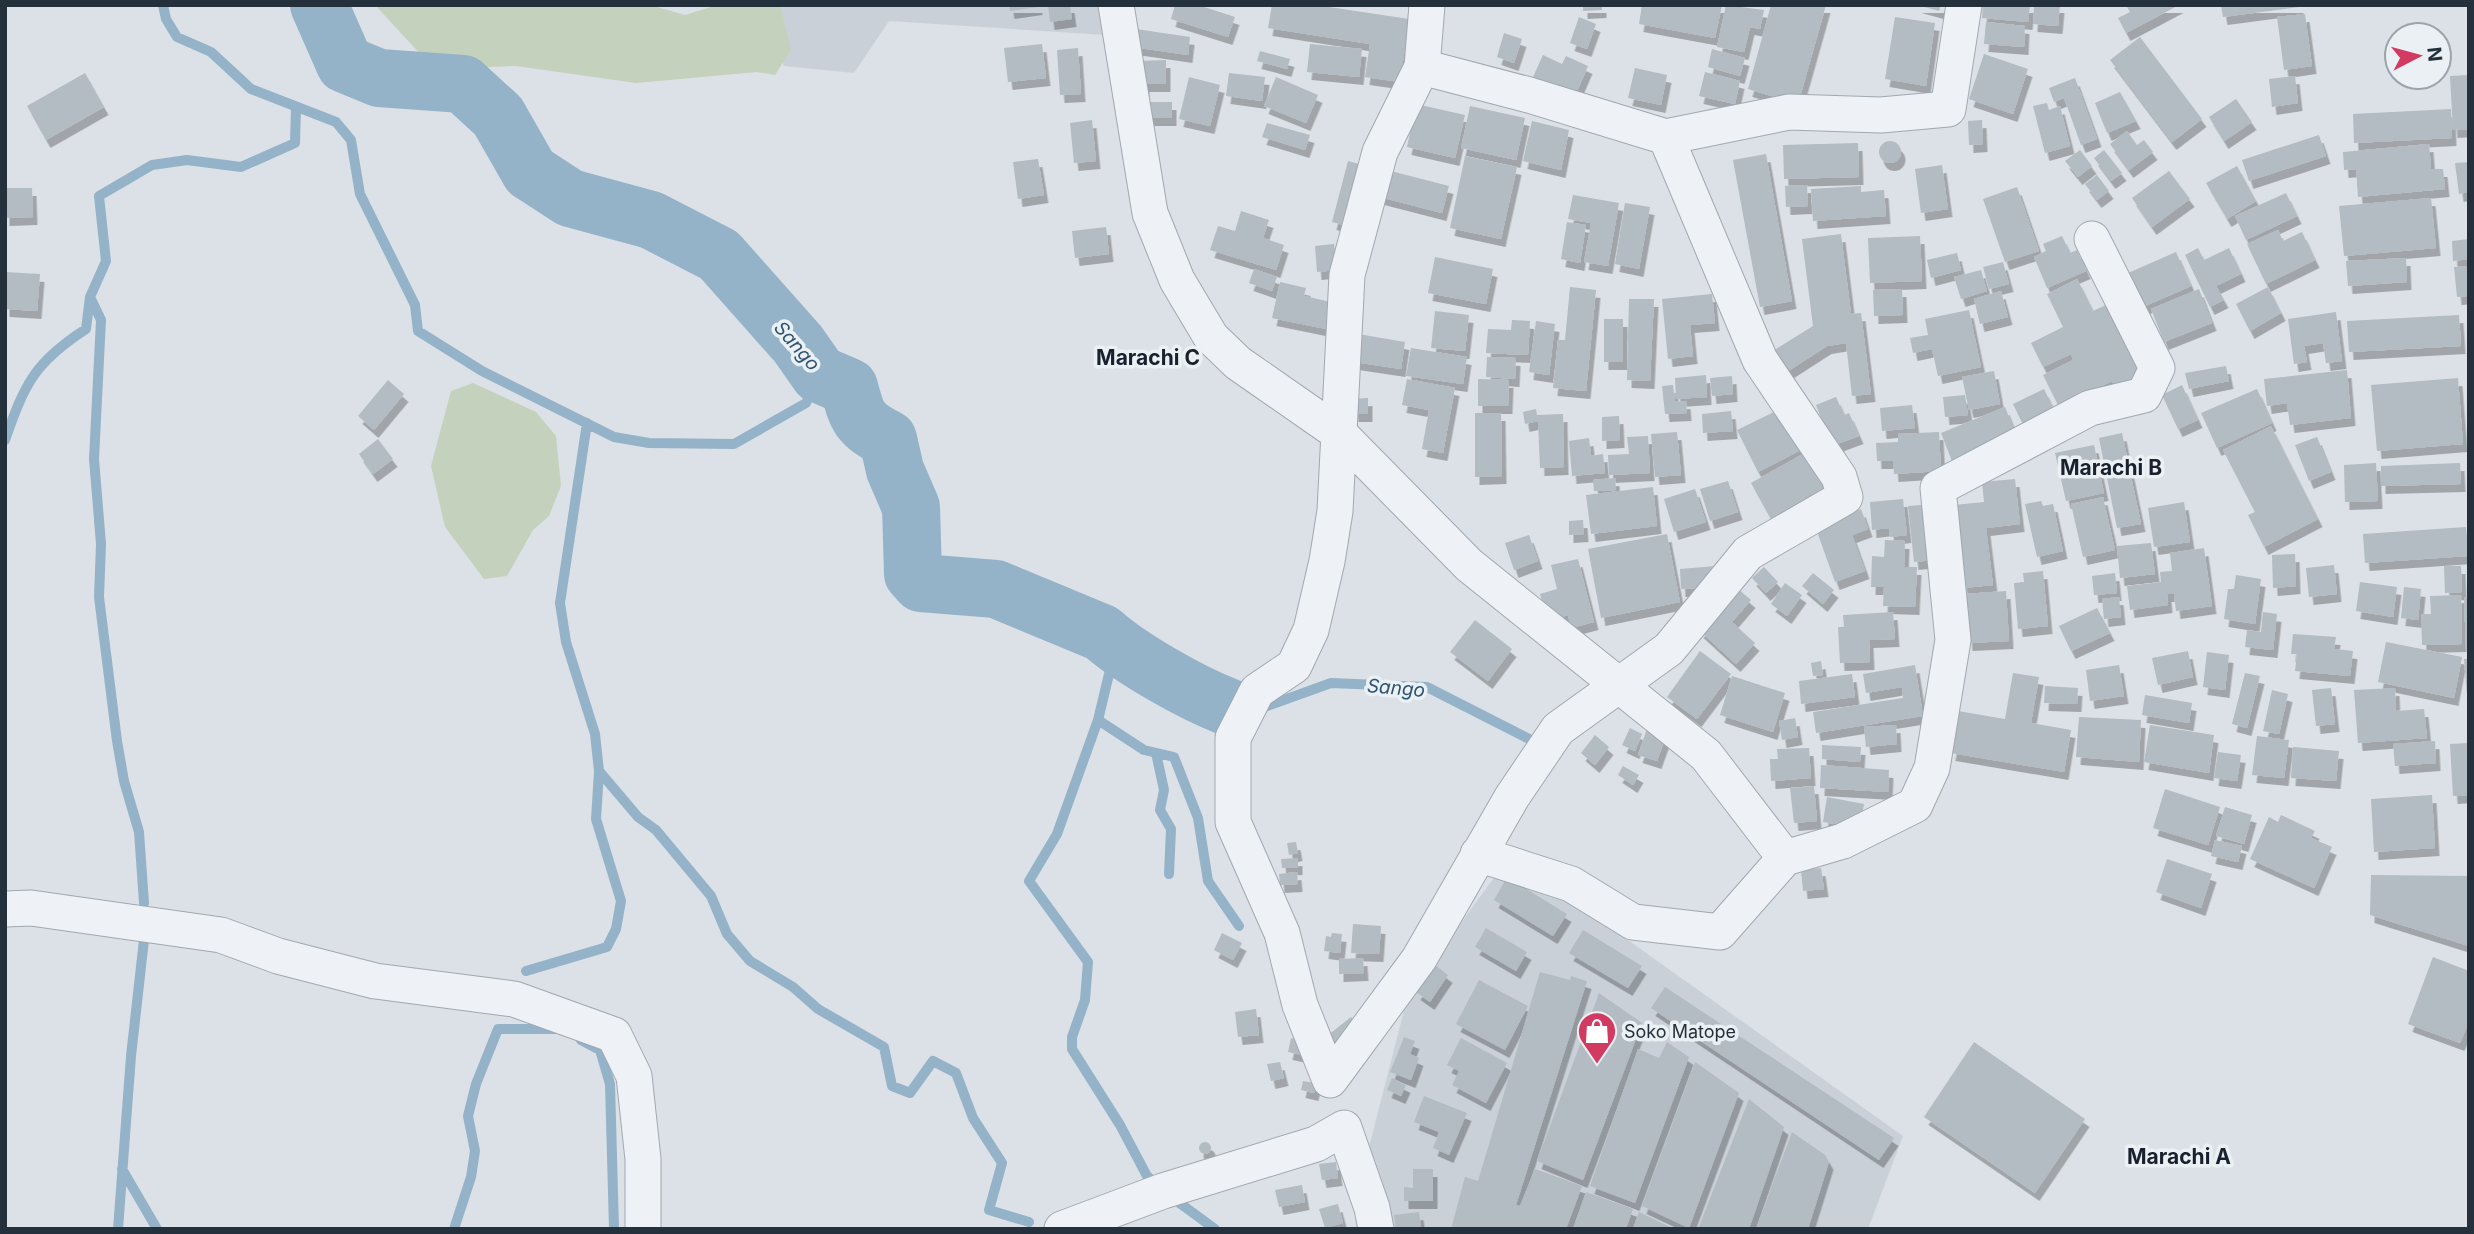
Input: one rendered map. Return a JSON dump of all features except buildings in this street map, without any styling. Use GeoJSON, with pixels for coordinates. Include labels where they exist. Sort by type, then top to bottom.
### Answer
{"type":"FeatureCollection","features":[{"type":"Feature","properties":{"kind":"street"},"geometry":{"type":"LineString","coordinates":[[1116,5],[1150,213],[1177,280],[1212,337],[1238,363],[1340,434],[1469,565],[1706,755],[1785,858]]}},
{"type":"Feature","properties":{"kind":"street"},"geometry":{"type":"LineString","coordinates":[[1376,1229],[1372,1208],[1330,1080],[1300,1005],[1282,933],[1233,822],[1233,738],[1257,691],[1294,666],[1311,630],[1335,510],[1347,275],[1381,152],[1422,67],[1427,5]]}},
{"type":"Feature","properties":{"kind":"street"},"geometry":{"type":"LineString","coordinates":[[1422,67],[1529,95],[1666,137],[1789,112],[1881,115],[1948,109],[1964,5]]}},
{"type":"Feature","properties":{"kind":"street"},"geometry":{"type":"LineString","coordinates":[[1330,1080],[1419,960],[1461,891],[1479,854],[1558,729],[1670,649],[1748,552],[1845,497],[1839,477],[1760,360],[1666,137]]}},
{"type":"Feature","properties":{"kind":"street"},"geometry":{"type":"LineString","coordinates":[[1479,854],[1571,884],[1633,922],[1720,932],[1785,858],[1843,841],[1914,805],[1932,768],[1953,640],[1938,488],[2090,408],[2144,395],[2157,368],[2092,239]]}},
{"type":"Feature","properties":{"kind":"street"},"geometry":{"type":"LineString","coordinates":[[5,909],[31,908],[220,935],[278,956],[375,981],[514,999],[614,1035],[634,1076],[643,1159],[643,1229]]}},
{"type":"Feature","properties":{"kind":"street"},"geometry":{"type":"LineString","coordinates":[[1062,1229],[1163,1191],[1316,1144],[1344,1128]]}},
{"type":"Feature","properties":{"kind":"shaded area"},"geometry":{"type":"Polygon","coordinates":[[[762,5],[1103,5],[1105,35],[889,21],[854,73],[784,66],[762,5]]]}},
{"type":"Feature","properties":{"kind":"shaded area","name":"Soko Matope"},"geometry":{"type":"Polygon","coordinates":[[[1510,856],[1903,1136],[1868,1229],[1392,1229],[1367,1155],[1408,995],[1510,856]]]}},
{"type":"Feature","properties":{"kind":"green space"},"geometry":{"type":"Polygon","coordinates":[[[375,5],[650,5],[685,15],[717,5],[780,5],[791,50],[775,75],[757,72],[636,83],[516,66],[455,68],[423,57],[375,5]]]}},
{"type":"Feature","properties":{"kind":"green space"},"geometry":{"type":"Polygon","coordinates":[[[473,383],[536,412],[556,436],[561,486],[549,516],[533,530],[507,576],[484,579],[445,527],[431,466],[451,391],[473,383]]]}},
{"type":"Feature","properties":{"kind":"waterway"},"geometry":{"type":"LineString","coordinates":[[163,5],[166,19],[177,37],[211,52],[251,89],[336,122],[351,140],[360,194],[415,305],[418,331],[482,371],[614,437],[649,443],[734,444],[806,403],[819,374]]}},
{"type":"Feature","properties":{"kind":"waterway","name":"Sango"},"geometry":{"type":"LineString","coordinates":[[319,5],[345,64],[379,78],[463,84],[498,116],[530,172],[570,198],[651,220],[719,255],[798,344],[819,374],[849,387],[861,419],[888,439],[895,470],[911,507],[913,574],[921,583],[996,589],[1102,633],[1129,654],[1162,674],[1228,707]]}},
{"type":"Feature","properties":{"kind":"waterway"},"geometry":{"type":"LineString","coordinates":[[5,440],[19,403],[34,376],[55,352],[86,329],[90,297],[106,261],[99,196],[152,165],[187,160],[241,167],[295,143],[296,107]]}},
{"type":"Feature","properties":{"kind":"waterway"},"geometry":{"type":"LineString","coordinates":[[90,297],[101,320],[94,459],[101,544],[99,597],[117,741],[124,781],[139,832],[144,903]]}},
{"type":"Feature","properties":{"kind":"waterway"},"geometry":{"type":"LineString","coordinates":[[526,971],[607,947],[616,929],[621,901],[596,819],[599,771],[595,734],[566,642],[560,603],[587,423]]}},
{"type":"Feature","properties":{"kind":"waterway"},"geometry":{"type":"LineString","coordinates":[[1116,645],[1098,720],[1144,750],[1174,757],[1198,818],[1208,881],[1239,926]]}},
{"type":"Feature","properties":{"kind":"waterway","name":"Sango"},"geometry":{"type":"LineString","coordinates":[[1259,709],[1331,683],[1427,687],[1529,739]]}},
{"type":"Feature","properties":{"kind":"waterway"},"geometry":{"type":"LineString","coordinates":[[1098,720],[1057,834],[1029,881],[1088,962],[1085,1000],[1072,1037],[1072,1049],[1120,1125],[1147,1176],[1159,1187]]}},
{"type":"Feature","properties":{"kind":"waterway"},"geometry":{"type":"LineString","coordinates":[[1156,753],[1164,790],[1160,810],[1171,829],[1169,874]]}},
{"type":"Feature","properties":{"kind":"waterway"},"geometry":{"type":"LineString","coordinates":[[599,771],[638,817],[656,830],[711,896],[727,934],[750,961],[793,987],[818,1009],[884,1047],[892,1086],[910,1093],[933,1061],[956,1073],[973,1118],[1002,1163],[989,1210],[1029,1222]]}},
{"type":"Feature","properties":{"kind":"waterway"},"geometry":{"type":"LineString","coordinates":[[118,1229],[131,1056],[145,931]]}},
{"type":"Feature","properties":{"kind":"waterway"},"geometry":{"type":"LineString","coordinates":[[454,1229],[471,1177],[475,1151],[468,1116],[476,1084],[498,1029],[559,1029]]}},
{"type":"Feature","properties":{"kind":"waterway"},"geometry":{"type":"LineString","coordinates":[[581,1040],[600,1050],[610,1084],[614,1229]]}},
{"type":"Feature","properties":{"kind":"waterway"},"geometry":{"type":"LineString","coordinates":[[122,1169],[157,1229]]}},
{"type":"Feature","properties":{"kind":"waterway"},"geometry":{"type":"LineString","coordinates":[[1170,1196],[1215,1229]]}},
{"type":"Feature","properties":{"kind":"place","name":"Soko Matope"},"geometry":{"type":"Point","coordinates":[1597,1065]}},
{"type":"Feature","properties":{"kind":"district","name":"Marachi C"},"geometry":{"type":"Point","coordinates":[1148,357]}},
{"type":"Feature","properties":{"kind":"district","name":"Marachi B"},"geometry":{"type":"Point","coordinates":[2111,467]}},
{"type":"Feature","properties":{"kind":"district","name":"Marachi A"},"geometry":{"type":"Point","coordinates":[2179,1156]}}]}
